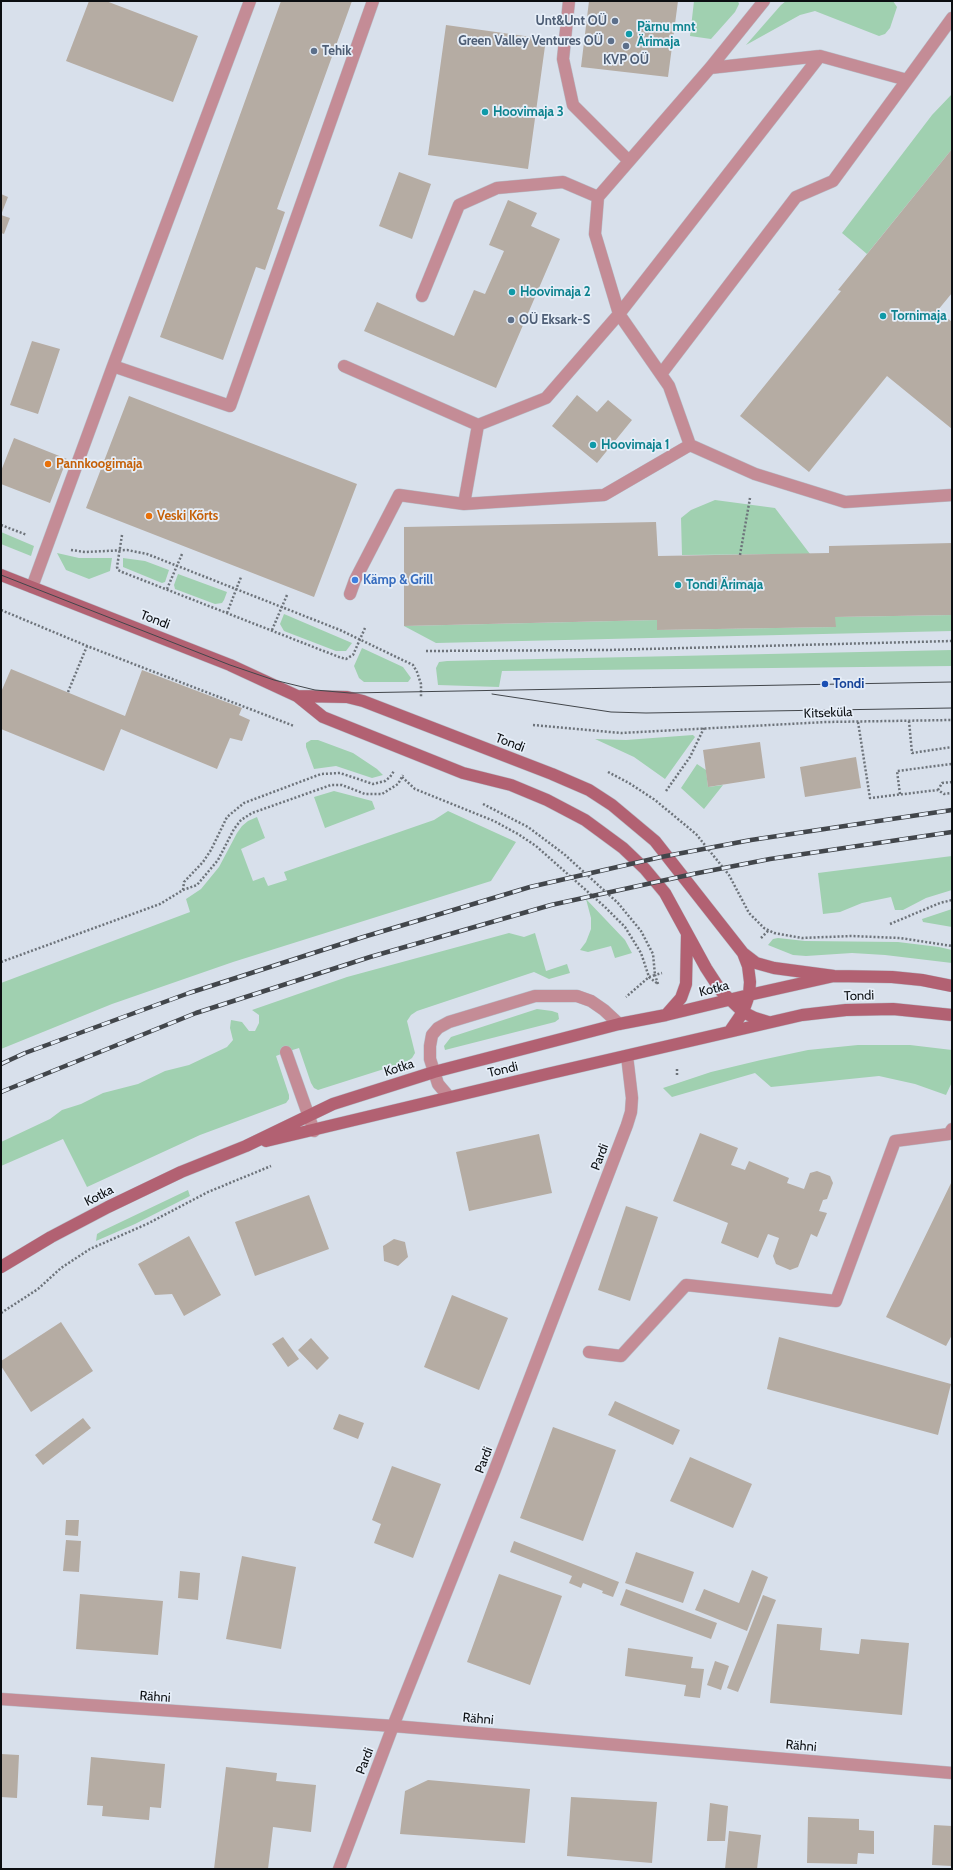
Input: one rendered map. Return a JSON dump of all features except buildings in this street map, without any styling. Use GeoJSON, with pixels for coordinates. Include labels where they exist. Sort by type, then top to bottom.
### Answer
{"type":"FeatureCollection","features":[{"type":"Feature","properties":{"kind":"street"},"geometry":{"type":"LineString","coordinates":[[32,587],[250,1]]}},
{"type":"Feature","properties":{"kind":"street"},"geometry":{"type":"LineString","coordinates":[[113,366],[230,406],[373,1]]}},
{"type":"Feature","properties":{"kind":"street"},"geometry":{"type":"LineString","coordinates":[[569,1],[563,59],[573,105],[629,161]]}},
{"type":"Feature","properties":{"kind":"street"},"geometry":{"type":"LineString","coordinates":[[764,1],[710,68],[598,197],[595,234],[619,314],[669,386],[690,445],[755,474],[845,502],[952,495]]}},
{"type":"Feature","properties":{"kind":"street"},"geometry":{"type":"LineString","coordinates":[[661,374],[796,197],[833,181],[952,18]]}},
{"type":"Feature","properties":{"kind":"street"},"geometry":{"type":"LineString","coordinates":[[710,68],[820,56],[907,80]]}},
{"type":"Feature","properties":{"kind":"street"},"geometry":{"type":"LineString","coordinates":[[344,366],[478,425],[546,398],[619,314],[820,56]]}},
{"type":"Feature","properties":{"kind":"street"},"geometry":{"type":"LineString","coordinates":[[422,296],[459,205],[497,188],[563,182],[598,197]]}},
{"type":"Feature","properties":{"kind":"street"},"geometry":{"type":"LineString","coordinates":[[464,504],[478,425]]}},
{"type":"Feature","properties":{"kind":"street"},"geometry":{"type":"LineString","coordinates":[[350,594],[355,580],[399,495],[464,504],[604,495],[690,445]]}},
{"type":"Feature","properties":{"kind":"street","name":"Tondi"},"geometry":{"type":"LineString","coordinates":[[1,575],[230,665],[297,696],[323,717],[463,773],[511,785],[547,800],[585,820],[623,848],[645,869],[666,894],[712,979],[729,1000],[743,1012],[768,1022]]}},
{"type":"Feature","properties":{"kind":"street","name":"Tondi"},"geometry":{"type":"LineString","coordinates":[[297,696],[347,697],[363,701],[546,771],[589,790],[612,805],[655,841],[743,953],[756,963],[774,968],[834,976],[892,977],[922,980],[952,986]]}},
{"type":"Feature","properties":{"kind":"street"},"geometry":{"type":"LineString","coordinates":[[666,1015],[681,998],[686,984],[687,932]]}},
{"type":"Feature","properties":{"kind":"street"},"geometry":{"type":"LineString","coordinates":[[730,1031],[743,1012],[749,995],[750,982],[748,966],[743,953]]}},
{"type":"Feature","properties":{"kind":"street","name":"Kotka"},"geometry":{"type":"LineString","coordinates":[[1,1267],[51,1237],[108,1207],[181,1172],[246,1146],[333,1104],[434,1072],[619,1024],[666,1015],[834,976]]}},
{"type":"Feature","properties":{"kind":"street"},"geometry":{"type":"LineString","coordinates":[[449,1097],[438,1084],[430,1059],[430,1046],[432,1035],[438,1028],[449,1022],[535,996],[577,996],[591,1001],[604,1010],[619,1024]]}},
{"type":"Feature","properties":{"kind":"street","name":"Tondi"},"geometry":{"type":"LineString","coordinates":[[246,1146],[802,1015],[846,1010],[893,1009],[927,1011],[952,1015]]}},
{"type":"Feature","properties":{"kind":"street"},"geometry":{"type":"LineString","coordinates":[[286,1052],[314,1131]]}},
{"type":"Feature","properties":{"kind":"street","name":"Pardi"},"geometry":{"type":"LineString","coordinates":[[338,1869],[491,1480],[627,1125],[631,1112],[632,1098],[627,1056]]}},
{"type":"Feature","properties":{"kind":"street"},"geometry":{"type":"LineString","coordinates":[[589,1352],[621,1356],[686,1285],[836,1301],[895,1141],[951,1133]]}},
{"type":"Feature","properties":{"kind":"street","name":"Rähni"},"geometry":{"type":"LineString","coordinates":[[1,1699],[393,1726],[952,1773]]}},
{"type":"Feature","properties":{"kind":"path"},"geometry":{"type":"LineString","coordinates":[[740,555],[755,474]]}},
{"type":"Feature","properties":{"kind":"path"},"geometry":{"type":"LineString","coordinates":[[1,525],[70,550],[85,552],[119,550],[137,551],[360,639],[414,666],[418,672],[421,684],[421,698]]}},
{"type":"Feature","properties":{"kind":"path"},"geometry":{"type":"LineString","coordinates":[[122,535],[119,550],[118,570],[346,659],[353,655],[365,628]]}},
{"type":"Feature","properties":{"kind":"path"},"geometry":{"type":"LineString","coordinates":[[167,589],[182,554]]}},
{"type":"Feature","properties":{"kind":"path"},"geometry":{"type":"LineString","coordinates":[[227,613],[241,577]]}},
{"type":"Feature","properties":{"kind":"path"},"geometry":{"type":"LineString","coordinates":[[272,630],[287,595]]}},
{"type":"Feature","properties":{"kind":"path"},"geometry":{"type":"LineString","coordinates":[[1,610],[87,646],[298,728]]}},
{"type":"Feature","properties":{"kind":"path"},"geometry":{"type":"LineString","coordinates":[[426,651],[624,649],[952,641]]}},
{"type":"Feature","properties":{"kind":"path"},"geometry":{"type":"LineString","coordinates":[[68,692],[87,646]]}},
{"type":"Feature","properties":{"kind":"path"},"geometry":{"type":"LineString","coordinates":[[909,720],[912,753],[952,747]]}},
{"type":"Feature","properties":{"kind":"path","name":"Kitseküla"},"geometry":{"type":"LineString","coordinates":[[533,726],[621,733],[704,728],[909,720],[952,720]]}},
{"type":"Feature","properties":{"kind":"path"},"geometry":{"type":"LineString","coordinates":[[858,722],[870,798],[938,790],[944,794],[952,793]]}},
{"type":"Feature","properties":{"kind":"path"},"geometry":{"type":"LineString","coordinates":[[666,791],[690,757],[704,728]]}},
{"type":"Feature","properties":{"kind":"path"},"geometry":{"type":"LineString","coordinates":[[900,794],[897,771],[952,764]]}},
{"type":"Feature","properties":{"kind":"path"},"geometry":{"type":"LineString","coordinates":[[388,766],[410,776]]}},
{"type":"Feature","properties":{"kind":"path"},"geometry":{"type":"LineString","coordinates":[[395,770],[415,789],[494,822],[518,834],[536,846],[605,907],[625,927],[641,953],[649,977],[658,984],[655,975],[655,960],[648,943],[641,931],[618,903],[578,866],[544,838],[521,823],[480,803]]}},
{"type":"Feature","properties":{"kind":"path"},"geometry":{"type":"LineString","coordinates":[[183,890],[184,882],[203,862],[211,850],[227,817],[244,803],[321,774],[340,773],[373,784],[385,781],[395,770]]}},
{"type":"Feature","properties":{"kind":"path"},"geometry":{"type":"LineString","coordinates":[[606,771],[629,783],[655,800],[696,834],[729,875],[749,913],[764,928],[774,933],[802,938],[851,936],[892,938],[952,946]]}},
{"type":"Feature","properties":{"kind":"path"},"geometry":{"type":"LineString","coordinates":[[1,962],[160,904],[183,890],[197,886],[211,870],[225,849],[234,829],[241,820],[252,813],[331,785],[342,785],[365,794],[382,794],[391,790],[402,777],[403,773]]}},
{"type":"Feature","properties":{"kind":"path"},"geometry":{"type":"LineString","coordinates":[[938,790],[942,783],[952,782]]}},
{"type":"Feature","properties":{"kind":"path"},"geometry":{"type":"LineString","coordinates":[[890,924],[940,903],[952,900]]}},
{"type":"Feature","properties":{"kind":"path"},"geometry":{"type":"LineString","coordinates":[[604,1010],[624,999],[649,977],[668,970]]}},
{"type":"Feature","properties":{"kind":"path"},"geometry":{"type":"LineString","coordinates":[[670,1069],[681,1065]]}},
{"type":"Feature","properties":{"kind":"path"},"geometry":{"type":"LineString","coordinates":[[1,1313],[38,1289],[61,1268],[90,1249],[147,1224],[220,1187],[276,1164]]}},
{"type":"Feature","properties":{"kind":"green space"},"geometry":{"type":"Polygon","coordinates":[[[694,1],[738,1],[739,4],[735,12],[711,39],[690,36],[694,1]]]}},
{"type":"Feature","properties":{"kind":"green space"},"geometry":{"type":"Polygon","coordinates":[[[786,1],[893,1],[897,7],[890,28],[885,34],[879,36],[815,11],[800,15],[746,45],[786,1]]]}},
{"type":"Feature","properties":{"kind":"green space"},"geometry":{"type":"Polygon","coordinates":[[[952,94],[952,149],[867,254],[842,233],[932,115],[952,94]]]}},
{"type":"Feature","properties":{"kind":"green space"},"geometry":{"type":"Polygon","coordinates":[[[715,500],[775,508],[810,554],[682,555],[681,518],[691,510],[715,500]]]}},
{"type":"Feature","properties":{"kind":"green space"},"geometry":{"type":"Polygon","coordinates":[[[1,532],[34,546],[31,556],[1,544],[1,532]]]}},
{"type":"Feature","properties":{"kind":"green space"},"geometry":{"type":"Polygon","coordinates":[[[57,553],[79,558],[112,558],[110,571],[89,579],[66,570],[57,553]]]}},
{"type":"Feature","properties":{"kind":"green space"},"geometry":{"type":"Polygon","coordinates":[[[123,558],[145,561],[169,570],[165,582],[162,583],[123,567],[123,558]]]}},
{"type":"Feature","properties":{"kind":"green space"},"geometry":{"type":"Polygon","coordinates":[[[178,574],[227,592],[224,600],[222,603],[215,604],[175,589],[174,585],[178,574]]]}},
{"type":"Feature","properties":{"kind":"green space"},"geometry":{"type":"Polygon","coordinates":[[[284,614],[352,643],[346,651],[336,651],[284,631],[280,624],[284,614]]]}},
{"type":"Feature","properties":{"kind":"green space"},"geometry":{"type":"Polygon","coordinates":[[[952,615],[952,631],[436,643],[404,626],[657,620],[657,630],[835,627],[835,617],[952,615]]]}},
{"type":"Feature","properties":{"kind":"green space"},"geometry":{"type":"Polygon","coordinates":[[[362,648],[403,667],[411,678],[408,682],[364,682],[359,678],[354,666],[362,648]]]}},
{"type":"Feature","properties":{"kind":"green space"},"geometry":{"type":"Polygon","coordinates":[[[952,650],[952,666],[502,671],[499,687],[438,685],[436,668],[439,662],[447,661],[952,650]]]}},
{"type":"Feature","properties":{"kind":"green space"},"geometry":{"type":"Polygon","coordinates":[[[693,735],[695,737],[665,779],[634,757],[595,739],[626,740],[693,735]]]}},
{"type":"Feature","properties":{"kind":"green space"},"geometry":{"type":"Polygon","coordinates":[[[311,740],[318,740],[353,753],[377,769],[383,775],[372,778],[336,766],[314,769],[306,747],[306,743],[311,740]]]}},
{"type":"Feature","properties":{"kind":"green space"},"geometry":{"type":"Polygon","coordinates":[[[697,764],[706,770],[708,787],[723,785],[704,809],[681,788],[697,764]]]}},
{"type":"Feature","properties":{"kind":"green space"},"geometry":{"type":"Polygon","coordinates":[[[334,791],[372,801],[375,809],[325,828],[314,797],[334,791]]]}},
{"type":"Feature","properties":{"kind":"green space"},"geometry":{"type":"Polygon","coordinates":[[[448,811],[516,842],[491,881],[233,962],[112,1004],[1,1049],[1,983],[190,912],[186,899],[201,889],[219,867],[237,833],[248,821],[257,817],[265,838],[241,849],[253,881],[264,877],[268,886],[287,880],[284,872],[434,820],[448,811]]]}},
{"type":"Feature","properties":{"kind":"green space"},"geometry":{"type":"Polygon","coordinates":[[[952,856],[952,890],[926,898],[903,910],[895,910],[891,897],[862,903],[840,912],[823,914],[818,873],[952,856]]]}},
{"type":"Feature","properties":{"kind":"green space"},"geometry":{"type":"Polygon","coordinates":[[[586,899],[625,940],[632,953],[615,958],[611,946],[588,952],[580,950],[586,942],[591,929],[591,918],[586,899]]]}},
{"type":"Feature","properties":{"kind":"green space"},"geometry":{"type":"Polygon","coordinates":[[[952,909],[952,927],[923,922],[922,919],[952,909]]]}},
{"type":"Feature","properties":{"kind":"green space"},"geometry":{"type":"Polygon","coordinates":[[[509,933],[524,937],[535,933],[546,971],[567,964],[570,973],[549,979],[534,972],[417,1011],[411,1015],[407,1021],[415,1053],[412,1058],[406,1062],[318,1090],[314,1088],[311,1083],[299,1048],[286,1052],[276,1056],[289,1095],[289,1099],[286,1103],[200,1135],[87,1187],[63,1139],[1,1166],[1,1142],[50,1119],[62,1110],[81,1104],[103,1093],[138,1084],[165,1071],[189,1065],[227,1047],[233,1040],[230,1028],[231,1020],[242,1022],[249,1031],[255,1031],[259,1023],[259,1015],[252,1010],[347,977],[509,933]]]}},
{"type":"Feature","properties":{"kind":"green space"},"geometry":{"type":"Polygon","coordinates":[[[778,938],[805,941],[898,942],[939,947],[952,950],[952,963],[885,955],[852,953],[806,956],[793,955],[768,945],[773,939],[778,938]]]}},
{"type":"Feature","properties":{"kind":"green space"},"geometry":{"type":"Polygon","coordinates":[[[537,1009],[558,1013],[559,1019],[555,1022],[445,1050],[444,1046],[451,1037],[537,1009]]]}},
{"type":"Feature","properties":{"kind":"green space"},"geometry":{"type":"Polygon","coordinates":[[[858,1045],[910,1045],[952,1050],[952,1082],[946,1095],[915,1084],[879,1076],[771,1087],[755,1073],[672,1097],[663,1088],[711,1072],[761,1060],[808,1050],[858,1045]]]}},
{"type":"Feature","properties":{"kind":"green space"},"geometry":{"type":"Polygon","coordinates":[[[188,1190],[190,1196],[135,1224],[96,1241],[97,1234],[102,1231],[188,1190]]]}},
{"type":"Feature","properties":{"kind":"tram line"},"geometry":{"type":"LineString","coordinates":[[1,575],[230,665],[274,680],[315,690],[350,693],[952,682]]}},
{"type":"Feature","properties":{"kind":"tram line"},"geometry":{"type":"LineString","coordinates":[[492,694],[611,712],[646,713],[952,708]]}},
{"type":"Feature","properties":{"kind":"railway"},"geometry":{"type":"LineString","coordinates":[[1,1064],[25,1053],[189,993],[360,938],[530,887],[661,857],[751,840],[952,810]]}},
{"type":"Feature","properties":{"kind":"railway"},"geometry":{"type":"LineString","coordinates":[[1,1092],[196,1013],[370,957],[551,905],[770,859],[952,832]]}},
{"type":"Feature","properties":{"kind":"place","name":"Unt&Unt OÜ"},"geometry":{"type":"Point","coordinates":[615,21]}},
{"type":"Feature","properties":{"kind":"place","name":"Pärnu mnt Ärimaja"},"geometry":{"type":"Point","coordinates":[629,34]}},
{"type":"Feature","properties":{"kind":"place","name":"Green Valley Ventures OÜ"},"geometry":{"type":"Point","coordinates":[611,41]}},
{"type":"Feature","properties":{"kind":"place","name":"KVP OÜ"},"geometry":{"type":"Point","coordinates":[626,46]}},
{"type":"Feature","properties":{"kind":"place","name":"Tehik"},"geometry":{"type":"Point","coordinates":[314,51]}},
{"type":"Feature","properties":{"kind":"place","name":"Hoovimaja 3"},"geometry":{"type":"Point","coordinates":[485,112]}},
{"type":"Feature","properties":{"kind":"place","name":"Hoovimaja 2"},"geometry":{"type":"Point","coordinates":[512,292]}},
{"type":"Feature","properties":{"kind":"place","name":"Tornimaja"},"geometry":{"type":"Point","coordinates":[883,316]}},
{"type":"Feature","properties":{"kind":"place","name":"OÜ Eksark-S"},"geometry":{"type":"Point","coordinates":[511,320]}},
{"type":"Feature","properties":{"kind":"place","name":"Hoovimaja 1"},"geometry":{"type":"Point","coordinates":[593,445]}},
{"type":"Feature","properties":{"kind":"place","name":"Pannkoogimaja"},"geometry":{"type":"Point","coordinates":[48,464]}},
{"type":"Feature","properties":{"kind":"place","name":"Veski Kõrts"},"geometry":{"type":"Point","coordinates":[149,516]}},
{"type":"Feature","properties":{"kind":"place","name":"Kämp & Grill"},"geometry":{"type":"Point","coordinates":[355,580]}},
{"type":"Feature","properties":{"kind":"place","name":"Tondi Ärimaja"},"geometry":{"type":"Point","coordinates":[678,585]}},
{"type":"Feature","properties":{"kind":"place","name":"Tondi"},"geometry":{"type":"Point","coordinates":[825,684]}}]}
